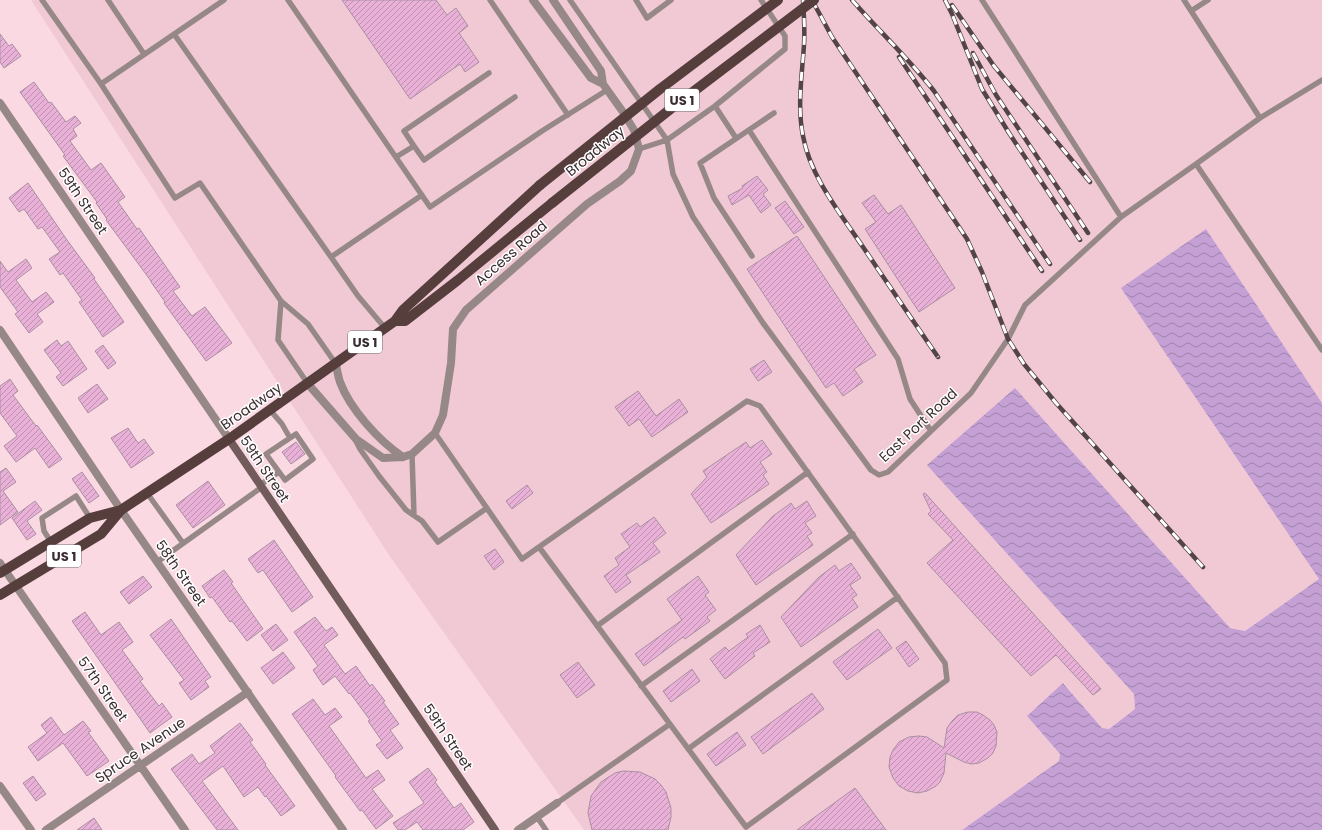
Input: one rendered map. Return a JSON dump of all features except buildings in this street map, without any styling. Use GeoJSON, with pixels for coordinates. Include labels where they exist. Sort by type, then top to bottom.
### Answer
{"type":"FeatureCollection","features":[{"type":"Feature","properties":{"kind":"main road","name":"Broadway"},"geometry":{"type":"LineString","coordinates":[[0,595],[101,534],[121,510],[230,439],[395,321],[403,310],[540,185],[660,89],[778,0]]}},
{"type":"Feature","properties":{"kind":"main road","name":"Broadway"},"geometry":{"type":"LineString","coordinates":[[395,321],[405,321],[673,107],[814,0]]}},
{"type":"Feature","properties":{"kind":"main road","name":"Broadway"},"geometry":{"type":"LineString","coordinates":[[2,569],[51,542],[90,518],[121,510]]}},
{"type":"Feature","properties":{"kind":"street"},"geometry":{"type":"LineString","coordinates":[[533,0],[590,78],[605,87]]}},
{"type":"Feature","properties":{"kind":"street"},"geometry":{"type":"LineString","coordinates":[[553,0],[601,71],[605,87],[634,130],[639,149]]}},
{"type":"Feature","properties":{"kind":"street","name":"59th Street"},"geometry":{"type":"LineString","coordinates":[[0,103],[495,830]]}},
{"type":"Feature","properties":{"kind":"street","name":"Access Road"},"geometry":{"type":"LineString","coordinates":[[308,384],[356,439],[383,458],[403,457],[412,454],[435,434],[443,415],[453,329],[466,310],[587,204],[620,181],[631,171],[639,149]]}},
{"type":"Feature","properties":{"kind":"street","name":"58th Street"},"geometry":{"type":"LineString","coordinates":[[0,330],[121,510],[343,830]]}},
{"type":"Feature","properties":{"kind":"street"},"geometry":{"type":"LineString","coordinates":[[336,364],[342,386],[359,414],[389,448],[403,457]]}},
{"type":"Feature","properties":{"kind":"street","name":"57th Street"},"geometry":{"type":"LineString","coordinates":[[2,569],[141,765],[185,830]]}},
{"type":"Feature","properties":{"kind":"street","name":"Spruce Avenue"},"geometry":{"type":"LineString","coordinates":[[46,830],[248,692]]}},
{"type":"Feature","properties":{"kind":"street"},"geometry":{"type":"LineString","coordinates":[[0,786],[30,830]]}},
{"type":"Feature","properties":{"kind":"street"},"geometry":{"type":"LineString","coordinates":[[518,830],[557,803]]}},
{"type":"Feature","properties":{"kind":"lane"},"geometry":{"type":"LineString","coordinates":[[42,0],[101,84],[175,198],[200,183],[281,301],[308,324],[336,364]]}},
{"type":"Feature","properties":{"kind":"lane"},"geometry":{"type":"LineString","coordinates":[[108,0],[144,54]]}},
{"type":"Feature","properties":{"kind":"lane"},"geometry":{"type":"LineString","coordinates":[[101,84],[224,0]]}},
{"type":"Feature","properties":{"kind":"lane"},"geometry":{"type":"LineString","coordinates":[[288,0],[430,207],[568,114],[605,87]]}},
{"type":"Feature","properties":{"kind":"lane"},"geometry":{"type":"LineString","coordinates":[[490,0],[568,114]]}},
{"type":"Feature","properties":{"kind":"lane"},"geometry":{"type":"LineString","coordinates":[[570,0],[667,140]]}},
{"type":"Feature","properties":{"kind":"lane"},"geometry":{"type":"LineString","coordinates":[[636,0],[647,18],[672,0]]}},
{"type":"Feature","properties":{"kind":"lane"},"geometry":{"type":"LineString","coordinates":[[639,149],[667,140],[715,106],[785,49],[785,36],[761,0]]}},
{"type":"Feature","properties":{"kind":"lane"},"geometry":{"type":"LineString","coordinates":[[982,0],[1121,217]]}},
{"type":"Feature","properties":{"kind":"lane"},"geometry":{"type":"LineString","coordinates":[[1184,0],[1260,118]]}},
{"type":"Feature","properties":{"kind":"lane"},"geometry":{"type":"LineString","coordinates":[[1191,11],[1208,0]]}},
{"type":"Feature","properties":{"kind":"lane"},"geometry":{"type":"LineString","coordinates":[[174,34],[358,296],[385,328]]}},
{"type":"Feature","properties":{"kind":"lane"},"geometry":{"type":"LineString","coordinates":[[489,73],[404,131],[424,160],[515,97]]}},
{"type":"Feature","properties":{"kind":"lane","name":"East Port Road"},"geometry":{"type":"LineString","coordinates":[[667,140],[673,174],[694,217],[763,323],[870,470],[879,475],[888,472],[971,393],[1008,339],[1025,305],[1121,217],[1260,118],[1322,80]]}},
{"type":"Feature","properties":{"kind":"lane"},"geometry":{"type":"LineString","coordinates":[[715,106],[736,138]]}},
{"type":"Feature","properties":{"kind":"lane"},"geometry":{"type":"LineString","coordinates":[[752,256],[714,198],[700,163],[774,113]]}},
{"type":"Feature","properties":{"kind":"lane"},"geometry":{"type":"LineString","coordinates":[[749,130],[898,359],[910,399],[930,431]]}},
{"type":"Feature","properties":{"kind":"lane"},"geometry":{"type":"LineString","coordinates":[[396,157],[414,146]]}},
{"type":"Feature","properties":{"kind":"lane"},"geometry":{"type":"LineString","coordinates":[[1196,164],[1322,350]]}},
{"type":"Feature","properties":{"kind":"lane"},"geometry":{"type":"LineString","coordinates":[[331,258],[422,194]]}},
{"type":"Feature","properties":{"kind":"lane"},"geometry":{"type":"LineString","coordinates":[[281,301],[278,340],[308,384]]}},
{"type":"Feature","properties":{"kind":"lane"},"geometry":{"type":"LineString","coordinates":[[435,434],[522,559],[539,547],[747,401],[760,406],[946,663],[947,680],[746,827],[539,547]]}},
{"type":"Feature","properties":{"kind":"lane"},"geometry":{"type":"LineString","coordinates":[[270,410],[282,424],[290,438]]}},
{"type":"Feature","properties":{"kind":"lane"},"geometry":{"type":"LineString","coordinates":[[296,434],[313,459],[285,480],[266,454],[290,438],[296,434]]}},
{"type":"Feature","properties":{"kind":"lane"},"geometry":{"type":"LineString","coordinates":[[356,439],[360,449],[378,476],[406,510],[422,521],[438,542],[487,508]]}},
{"type":"Feature","properties":{"kind":"lane"},"geometry":{"type":"LineString","coordinates":[[412,454],[414,515]]}},
{"type":"Feature","properties":{"kind":"lane"},"geometry":{"type":"LineString","coordinates":[[157,562],[279,472]]}},
{"type":"Feature","properties":{"kind":"lane"},"geometry":{"type":"LineString","coordinates":[[597,626],[808,472]]}},
{"type":"Feature","properties":{"kind":"lane"},"geometry":{"type":"LineString","coordinates":[[147,493],[183,544]]}},
{"type":"Feature","properties":{"kind":"lane"},"geometry":{"type":"LineString","coordinates":[[51,542],[44,531],[42,518],[76,496],[90,518]]}},
{"type":"Feature","properties":{"kind":"lane"},"geometry":{"type":"LineString","coordinates":[[641,686],[853,534]]}},
{"type":"Feature","properties":{"kind":"lane"},"geometry":{"type":"LineString","coordinates":[[688,749],[898,597]]}},
{"type":"Feature","properties":{"kind":"lane"},"geometry":{"type":"LineString","coordinates":[[557,803],[670,724]]}},
{"type":"Feature","properties":{"kind":"lane"},"geometry":{"type":"LineString","coordinates":[[537,817],[546,830]]}},
{"type":"Feature","properties":{"kind":"shaded area"},"geometry":{"type":"Polygon","coordinates":[[[31,0],[1322,0],[1322,403],[1206,229],[1122,288],[1319,579],[1245,631],[1230,628],[1015,388],[1134,694],[1135,709],[1109,729],[1102,728],[1064,683],[1027,716],[1060,754],[1059,761],[962,830],[584,830],[391,558],[31,0]]]}},
{"type":"Feature","properties":{"kind":"water"},"geometry":{"type":"Polygon","coordinates":[[[1206,229],[1322,403],[1322,830],[962,830],[1059,761],[1060,754],[1027,716],[1063,683],[1102,728],[1109,729],[1135,709],[1134,694],[927,465],[1015,388],[1230,628],[1245,631],[1319,579],[1121,288],[1206,229]]]}},
{"type":"Feature","properties":{"kind":"railway"},"geometry":{"type":"LineString","coordinates":[[803,0],[804,39],[800,90],[800,113],[803,136],[812,165],[827,194],[938,357]]}},
{"type":"Feature","properties":{"kind":"railway"},"geometry":{"type":"LineString","coordinates":[[812,0],[832,37],[967,239],[982,272],[1008,339],[1024,364],[1056,403],[1203,567]]}},
{"type":"Feature","properties":{"kind":"railway"},"geometry":{"type":"LineString","coordinates":[[852,0],[934,91],[1050,264]]}},
{"type":"Feature","properties":{"kind":"railway"},"geometry":{"type":"LineString","coordinates":[[945,0],[982,89],[1009,133],[1080,240]]}},
{"type":"Feature","properties":{"kind":"railway"},"geometry":{"type":"LineString","coordinates":[[952,5],[994,66],[1090,182]]}},
{"type":"Feature","properties":{"kind":"railway"},"geometry":{"type":"LineString","coordinates":[[973,53],[996,95],[1088,233]]}},
{"type":"Feature","properties":{"kind":"railway"},"geometry":{"type":"LineString","coordinates":[[899,57],[1042,271]]}}]}
